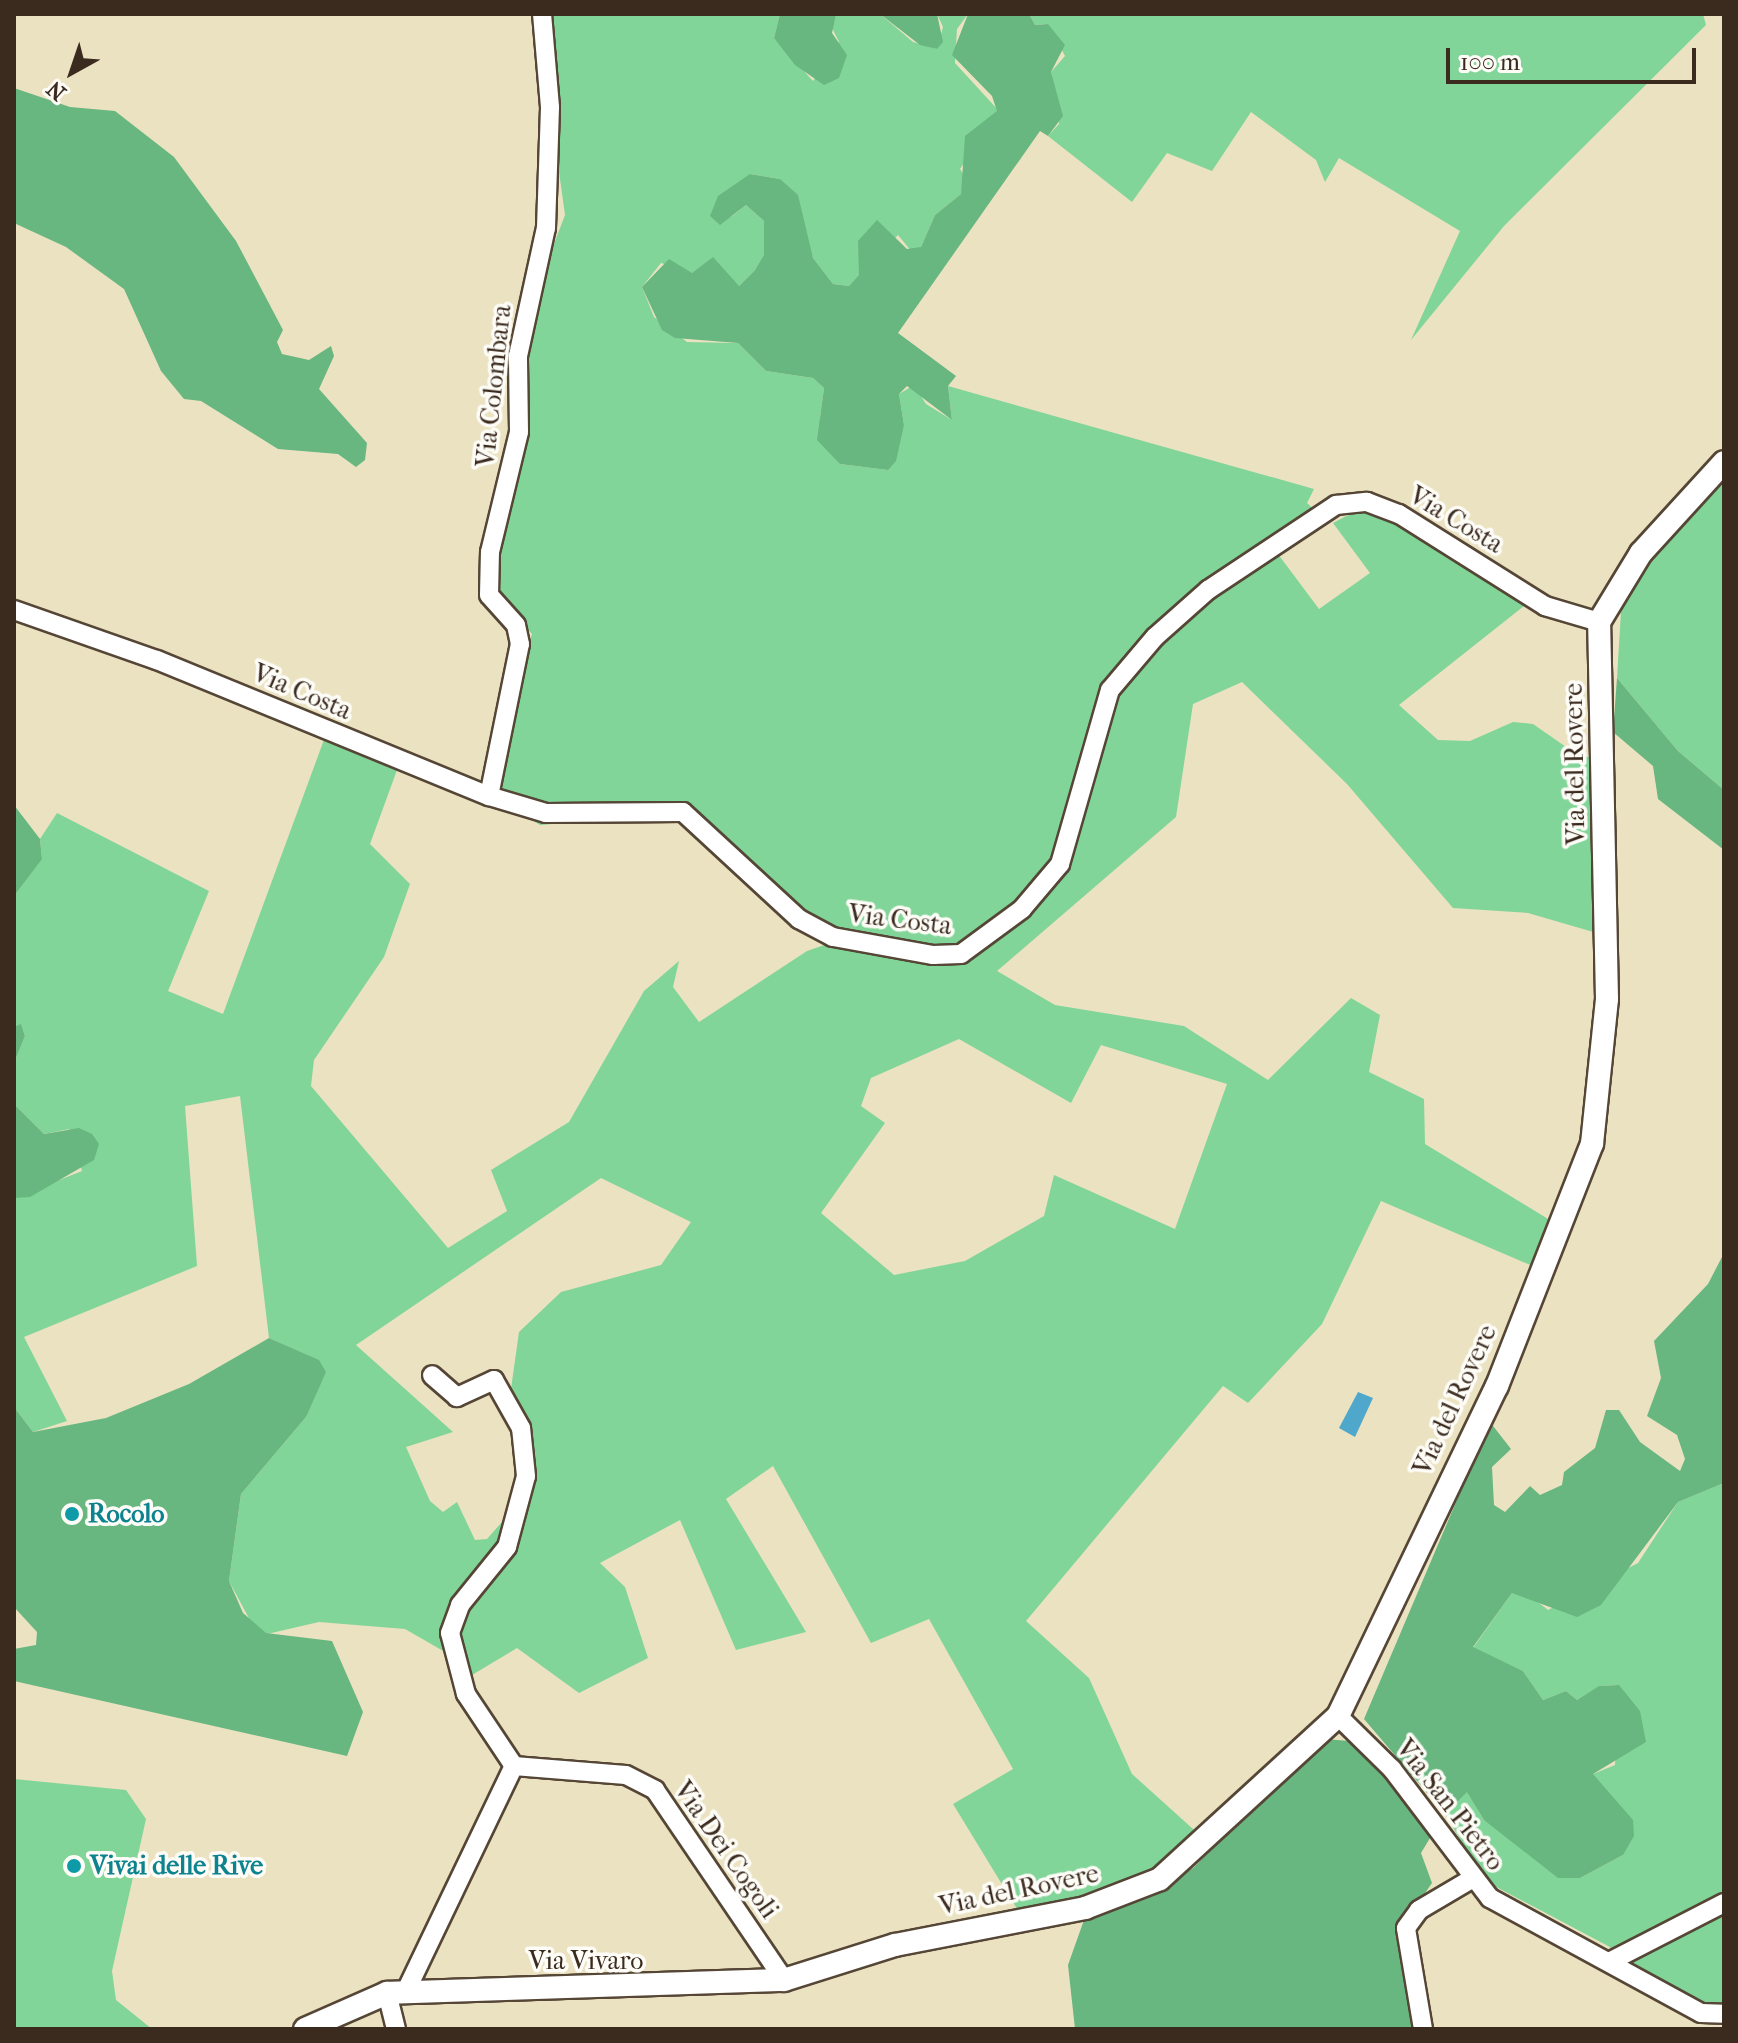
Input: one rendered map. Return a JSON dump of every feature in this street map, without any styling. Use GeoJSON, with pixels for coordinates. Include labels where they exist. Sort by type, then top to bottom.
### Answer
{"type":"FeatureCollection","features":[{"type":"Feature","properties":{"kind":"street","name":"Via Colombara"},"geometry":{"type":"LineString","coordinates":[[489,796],[520,644],[516,625],[489,595],[490,552],[519,432],[518,356],[546,228],[550,107],[542,14]]}},
{"type":"Feature","properties":{"kind":"street"},"geometry":{"type":"LineString","coordinates":[[1599,622],[1641,553],[1724,462]]}},
{"type":"Feature","properties":{"kind":"street","name":"Via Costa"},"geometry":{"type":"LineString","coordinates":[[14,610],[157,660],[489,796],[546,813],[683,812],[774,899],[833,937],[961,954],[1022,909],[1060,864],[1110,690],[1208,590],[1336,505],[1367,502],[1399,514],[1545,606],[1599,622]]}},
{"type":"Feature","properties":{"kind":"street","name":"Via del Rovere"},"geometry":{"type":"LineString","coordinates":[[784,1980],[895,1945],[1085,1908],[1160,1879],[1338,1716],[1497,1386],[1592,1144],[1607,999],[1599,622]]}},
{"type":"Feature","properties":{"kind":"street"},"geometry":{"type":"LineString","coordinates":[[396,2029],[397,1992],[514,1766],[466,1694],[450,1633],[460,1605],[507,1547],[526,1476],[521,1428],[494,1380],[457,1397],[432,1375]]}},
{"type":"Feature","properties":{"kind":"street","name":"Via San Pietro"},"geometry":{"type":"LineString","coordinates":[[1338,1716],[1392,1769],[1470,1880],[1701,2013],[1724,2014]]}},
{"type":"Feature","properties":{"kind":"street","name":"Via Dei Cogoli"},"geometry":{"type":"LineString","coordinates":[[514,1766],[626,1775],[655,1790],[784,1980]]}},
{"type":"Feature","properties":{"kind":"street"},"geometry":{"type":"LineString","coordinates":[[1423,2029],[1406,1928],[1419,1910],[1470,1880]]}},
{"type":"Feature","properties":{"kind":"street"},"geometry":{"type":"LineString","coordinates":[[1611,1961],[1724,1903]]}},
{"type":"Feature","properties":{"kind":"street","name":"Via Vivaro"},"geometry":{"type":"LineString","coordinates":[[305,2029],[397,1992],[784,1980]]}},
{"type":"Feature","properties":{"kind":"green space"},"geometry":{"type":"Polygon","coordinates":[[[553,14],[780,14],[774,38],[813,81],[839,42],[830,24],[836,14],[880,14],[913,42],[937,49],[943,27],[937,14],[968,14],[957,29],[955,63],[999,111],[960,169],[966,178],[961,194],[935,215],[921,247],[912,252],[898,235],[849,286],[833,284],[813,258],[780,179],[750,174],[731,217],[746,205],[764,221],[764,256],[755,270],[739,286],[702,267],[692,273],[661,263],[642,287],[654,317],[687,342],[738,343],[766,371],[813,378],[824,388],[820,418],[840,464],[888,470],[904,425],[899,394],[914,385],[926,404],[952,420],[948,386],[1314,489],[1307,503],[1317,512],[1272,546],[1319,609],[1370,573],[1333,523],[1354,512],[1404,511],[1524,606],[1399,705],[1438,740],[1470,741],[1513,722],[1533,724],[1579,756],[1599,758],[1607,936],[1528,913],[1453,908],[1347,784],[1242,682],[1193,704],[1176,817],[997,971],[1055,1005],[1184,1026],[1268,1080],[1351,998],[1380,1015],[1369,1072],[1424,1099],[1425,1144],[1553,1222],[1535,1267],[1381,1201],[1322,1324],[1248,1403],[1223,1386],[1026,1621],[1089,1678],[1132,1774],[1203,1838],[1140,1883],[1022,1917],[953,1804],[1013,1769],[929,1619],[871,1643],[773,1466],[726,1499],[806,1632],[736,1650],[680,1520],[600,1563],[625,1587],[648,1658],[579,1693],[517,1648],[462,1681],[452,1656],[405,1629],[319,1622],[267,1634],[252,1624],[229,1581],[241,1494],[306,1417],[318,1360],[269,1338],[240,1096],[185,1106],[197,1266],[24,1337],[67,1421],[33,1432],[14,1407],[14,1198],[82,1171],[69,1129],[44,1134],[14,1104],[14,1063],[25,1036],[21,1025],[14,1027],[14,896],[42,858],[40,839],[57,813],[209,891],[168,991],[223,1014],[325,737],[397,770],[370,844],[410,884],[384,957],[314,1060],[311,1086],[448,1248],[507,1211],[491,1170],[569,1122],[644,991],[679,961],[673,987],[699,1022],[807,951],[836,941],[842,930],[795,908],[692,813],[540,825],[480,787],[532,634],[496,595],[497,559],[517,471],[512,354],[565,215],[553,129],[553,14]],[[959,1039],[871,1078],[861,1106],[885,1123],[821,1213],[894,1275],[965,1261],[1044,1216],[1054,1175],[1175,1229],[1227,1084],[1101,1045],[1071,1103],[959,1039]],[[601,1178],[356,1345],[453,1432],[406,1447],[430,1501],[443,1512],[457,1502],[475,1540],[487,1539],[524,1497],[536,1467],[508,1410],[519,1332],[561,1292],[661,1265],[691,1222],[601,1178]]]}},
{"type":"Feature","properties":{"kind":"green space"},"geometry":{"type":"Polygon","coordinates":[[[780,14],[836,14],[832,33],[847,55],[839,78],[824,85],[795,65],[774,38],[780,14]]]}},
{"type":"Feature","properties":{"kind":"green space"},"geometry":{"type":"Polygon","coordinates":[[[880,14],[937,14],[943,42],[937,49],[920,45],[880,14]]]}},
{"type":"Feature","properties":{"kind":"green space"},"geometry":{"type":"Polygon","coordinates":[[[968,14],[1029,14],[1035,25],[1048,24],[1065,45],[1051,72],[1063,116],[1048,136],[1040,131],[898,333],[956,376],[948,386],[952,420],[907,386],[899,394],[904,425],[896,461],[888,470],[840,464],[817,440],[824,388],[813,378],[766,371],[738,343],[675,338],[662,330],[642,287],[669,259],[692,273],[713,257],[739,286],[755,270],[764,255],[764,221],[746,205],[720,225],[710,216],[718,196],[750,174],[780,179],[798,195],[813,258],[833,284],[849,286],[859,275],[858,241],[877,220],[907,249],[921,247],[935,215],[961,194],[965,136],[997,111],[992,96],[952,55],[968,14]]]}},
{"type":"Feature","properties":{"kind":"green space"},"geometry":{"type":"Polygon","coordinates":[[[1029,14],[1703,14],[1706,25],[1504,226],[1411,340],[1460,231],[1339,158],[1325,182],[1316,160],[1251,112],[1212,171],[1167,153],[1132,202],[1048,136],[1059,124],[1051,72],[1065,56],[1048,24],[1035,25],[1029,14]]]}},
{"type":"Feature","properties":{"kind":"green space"},"geometry":{"type":"Polygon","coordinates":[[[14,88],[70,107],[115,111],[174,157],[236,241],[283,330],[277,342],[282,354],[309,360],[331,346],[334,356],[319,389],[367,443],[365,460],[356,467],[338,454],[278,449],[201,401],[184,399],[161,371],[124,289],[66,247],[14,223],[14,88]]]}},
{"type":"Feature","properties":{"kind":"green space"},"geometry":{"type":"Polygon","coordinates":[[[1724,480],[1724,790],[1678,751],[1617,678],[1621,612],[1641,569],[1724,480]]]}},
{"type":"Feature","properties":{"kind":"green space"},"geometry":{"type":"Polygon","coordinates":[[[1617,678],[1678,751],[1724,790],[1724,850],[1658,799],[1653,766],[1613,732],[1617,678]]]}},
{"type":"Feature","properties":{"kind":"green space"},"geometry":{"type":"Polygon","coordinates":[[[14,805],[40,839],[42,859],[14,896],[14,805]]]}},
{"type":"Feature","properties":{"kind":"green space"},"geometry":{"type":"Polygon","coordinates":[[[21,1024],[25,1036],[14,1063],[14,1027],[21,1024]]]}},
{"type":"Feature","properties":{"kind":"green space"},"geometry":{"type":"Polygon","coordinates":[[[14,1104],[44,1134],[79,1128],[92,1134],[99,1144],[94,1160],[30,1197],[14,1198],[14,1104]]]}},
{"type":"Feature","properties":{"kind":"green space"},"geometry":{"type":"Polygon","coordinates":[[[1724,1253],[1724,1483],[1678,1502],[1601,1605],[1577,1617],[1512,1593],[1473,1647],[1523,1671],[1543,1700],[1566,1691],[1577,1700],[1599,1686],[1619,1685],[1640,1711],[1646,1742],[1593,1774],[1633,1820],[1634,1836],[1623,1855],[1580,1878],[1558,1878],[1484,1820],[1467,1792],[1445,1814],[1364,1719],[1490,1422],[1511,1449],[1492,1467],[1494,1505],[1505,1512],[1530,1486],[1540,1495],[1562,1485],[1564,1472],[1595,1448],[1606,1410],[1619,1410],[1640,1442],[1680,1471],[1685,1459],[1677,1435],[1647,1416],[1661,1378],[1654,1341],[1708,1284],[1724,1253]]]}},
{"type":"Feature","properties":{"kind":"green space"},"geometry":{"type":"Polygon","coordinates":[[[269,1338],[319,1360],[326,1372],[306,1417],[241,1494],[229,1581],[243,1613],[266,1633],[332,1641],[363,1712],[347,1756],[14,1681],[14,1649],[36,1645],[37,1632],[14,1607],[14,1407],[33,1432],[106,1418],[189,1384],[269,1338]]]}},
{"type":"Feature","properties":{"kind":"green space"},"geometry":{"type":"Polygon","coordinates":[[[1724,1483],[1724,2008],[1690,2002],[1608,1946],[1485,1881],[1445,1814],[1467,1791],[1484,1820],[1580,1878],[1623,1855],[1593,1774],[1615,1765],[1619,1685],[1600,1686],[1577,1700],[1566,1691],[1543,1700],[1523,1671],[1473,1648],[1512,1593],[1528,1594],[1548,1610],[1638,1563],[1678,1502],[1724,1483]]]}},
{"type":"Feature","properties":{"kind":"green space"},"geometry":{"type":"Polygon","coordinates":[[[1325,1739],[1349,1741],[1371,1754],[1436,1828],[1421,1853],[1432,1883],[1396,1935],[1418,2029],[1075,2029],[1068,1965],[1084,1920],[1147,1897],[1193,1868],[1325,1739]]]}},
{"type":"Feature","properties":{"kind":"green space","name":"Vivai delle Rive"},"geometry":{"type":"Polygon","coordinates":[[[14,1779],[126,1790],[146,1819],[112,1971],[116,2000],[152,2029],[14,2029],[14,1779]]]}},
{"type":"Feature","properties":{"kind":"water"},"geometry":{"type":"Polygon","coordinates":[[[1358,1392],[1373,1398],[1355,1437],[1339,1428],[1358,1392]]]}},
{"type":"Feature","properties":{"kind":"place","name":"Rocolo"},"geometry":{"type":"Point","coordinates":[72,1514]}},
{"type":"Feature","properties":{"kind":"place","name":"Vivai delle Rive"},"geometry":{"type":"Point","coordinates":[74,1866]}}]}
